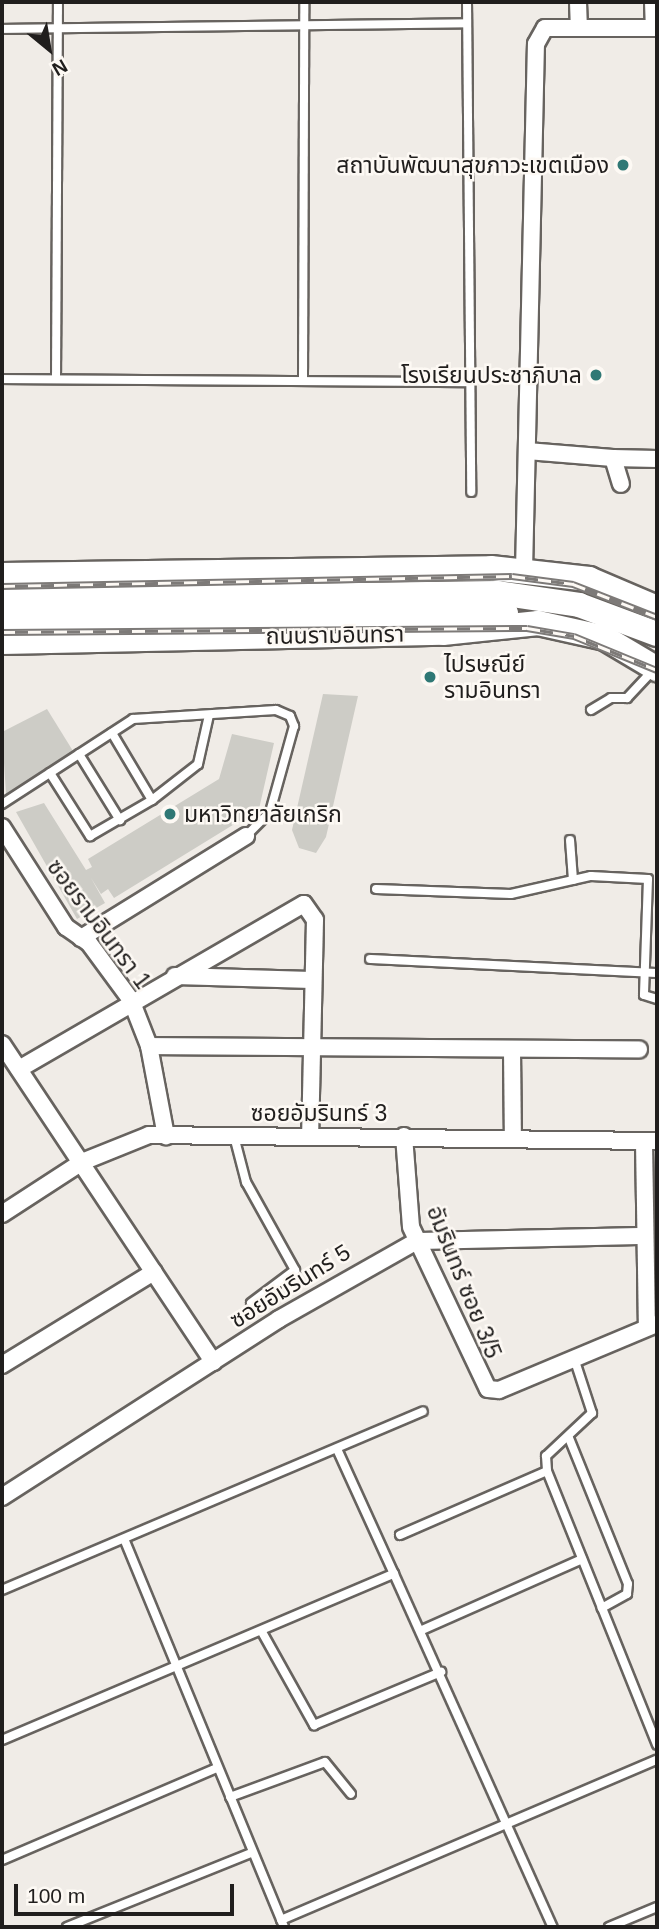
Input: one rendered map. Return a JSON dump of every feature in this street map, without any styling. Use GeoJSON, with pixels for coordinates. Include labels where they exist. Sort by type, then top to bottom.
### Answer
{"type":"FeatureCollection","features":[{"type":"Feature","properties":{"kind":"main road"},"geometry":{"type":"LineString","coordinates":[[2,575],[416,566],[524,571],[599,582],[657,608]]}},
{"type":"Feature","properties":{"kind":"main road","name":"ถนนรามอินทรา"},"geometry":{"type":"LineString","coordinates":[[2,619],[537,597],[657,634]]}},
{"type":"Feature","properties":{"kind":"main road","name":"ถนนรามอินทรา"},"geometry":{"type":"LineString","coordinates":[[2,600],[322,606],[536,615],[569,620],[657,663]]}},
{"type":"Feature","properties":{"kind":"main road","name":"ถนนรามอินทรา"},"geometry":{"type":"LineString","coordinates":[[2,642],[443,633],[538,623],[606,638],[657,663]]}},
{"type":"Feature","properties":{"kind":"street"},"geometry":{"type":"LineString","coordinates":[[578,2],[579,28]]}},
{"type":"Feature","properties":{"kind":"street"},"geometry":{"type":"LineString","coordinates":[[524,571],[536,44],[545,28],[655,28],[653,2]]}},
{"type":"Feature","properties":{"kind":"street"},"geometry":{"type":"LineString","coordinates":[[527,451],[657,459]]}},
{"type":"Feature","properties":{"kind":"street"},"geometry":{"type":"LineString","coordinates":[[613,458],[621,484]]}},
{"type":"Feature","properties":{"kind":"street","name":"ซอยรามอินทรา 1"},"geometry":{"type":"LineString","coordinates":[[2,827],[66,926],[81,939],[131,1000],[149,1046],[166,1136]]}},
{"type":"Feature","properties":{"kind":"street"},"geometry":{"type":"LineString","coordinates":[[81,939],[246,836]]}},
{"type":"Feature","properties":{"kind":"street"},"geometry":{"type":"LineString","coordinates":[[19,1069],[172,976],[304,904],[315,920],[310,1137]]}},
{"type":"Feature","properties":{"kind":"street"},"geometry":{"type":"LineString","coordinates":[[172,976],[312,980]]}},
{"type":"Feature","properties":{"kind":"street"},"geometry":{"type":"LineString","coordinates":[[149,1046],[639,1049]]}},
{"type":"Feature","properties":{"kind":"street"},"geometry":{"type":"LineString","coordinates":[[512,1050],[513,1139]]}},
{"type":"Feature","properties":{"kind":"street"},"geometry":{"type":"LineString","coordinates":[[4,1052],[19,1069],[82,1162],[213,1362]]}},
{"type":"Feature","properties":{"kind":"street","name":"ซอยอัมรินทร์ 3"},"geometry":{"type":"LineString","coordinates":[[2,1214],[82,1162],[133,1139],[166,1136],[404,1136],[651,1141]]}},
{"type":"Feature","properties":{"kind":"street","name":"อัมรินทร์ ซอย 3/5"},"geometry":{"type":"LineString","coordinates":[[404,1136],[408,1214],[417,1241],[480,1381],[499,1390],[574,1358]]}},
{"type":"Feature","properties":{"kind":"street"},"geometry":{"type":"LineString","coordinates":[[574,1358],[652,1325],[642,1236],[651,1141]]}},
{"type":"Feature","properties":{"kind":"street","name":"ซอยอัมรินทร์ 5"},"geometry":{"type":"LineString","coordinates":[[2,1497],[213,1362],[417,1241],[642,1236]]}},
{"type":"Feature","properties":{"kind":"street"},"geometry":{"type":"LineString","coordinates":[[2,1365],[154,1272]]}},
{"type":"Feature","properties":{"kind":"lane"},"geometry":{"type":"LineString","coordinates":[[56,379],[58,2]]}},
{"type":"Feature","properties":{"kind":"lane"},"geometry":{"type":"LineString","coordinates":[[303,380],[304,2]]}},
{"type":"Feature","properties":{"kind":"lane"},"geometry":{"type":"LineString","coordinates":[[467,2],[471,492]]}},
{"type":"Feature","properties":{"kind":"lane"},"geometry":{"type":"LineString","coordinates":[[2,30],[467,23]]}},
{"type":"Feature","properties":{"kind":"lane"},"geometry":{"type":"LineString","coordinates":[[2,379],[470,382]]}},
{"type":"Feature","properties":{"kind":"lane"},"geometry":{"type":"LineString","coordinates":[[591,710],[611,698],[627,698],[657,663]]}},
{"type":"Feature","properties":{"kind":"lane"},"geometry":{"type":"LineString","coordinates":[[2,804],[132,719],[276,710],[290,716],[294,726],[270,813],[246,836]]}},
{"type":"Feature","properties":{"kind":"lane"},"geometry":{"type":"LineString","coordinates":[[50,773],[90,836],[152,800],[198,764],[209,715]]}},
{"type":"Feature","properties":{"kind":"lane"},"geometry":{"type":"LineString","coordinates":[[112,733],[152,800]]}},
{"type":"Feature","properties":{"kind":"lane"},"geometry":{"type":"LineString","coordinates":[[79,754],[120,820]]}},
{"type":"Feature","properties":{"kind":"lane"},"geometry":{"type":"LineString","coordinates":[[570,840],[573,880]]}},
{"type":"Feature","properties":{"kind":"lane"},"geometry":{"type":"LineString","coordinates":[[376,889],[511,894],[573,880],[653,878],[644,995],[657,999]]}},
{"type":"Feature","properties":{"kind":"lane"},"geometry":{"type":"LineString","coordinates":[[370,959],[657,973]]}},
{"type":"Feature","properties":{"kind":"lane"},"geometry":{"type":"LineString","coordinates":[[234,1136],[246,1182],[295,1270],[251,1303]]}},
{"type":"Feature","properties":{"kind":"lane"},"geometry":{"type":"LineString","coordinates":[[574,1358],[592,1413],[569,1438],[546,1456],[547,1471],[657,1745]]}},
{"type":"Feature","properties":{"kind":"lane"},"geometry":{"type":"LineString","coordinates":[[2,1590],[125,1541],[423,1412]]}},
{"type":"Feature","properties":{"kind":"lane"},"geometry":{"type":"LineString","coordinates":[[569,1438],[628,1584],[627,1594],[602,1608]]}},
{"type":"Feature","properties":{"kind":"lane"},"geometry":{"type":"LineString","coordinates":[[337,1449],[441,1672],[552,1927]]}},
{"type":"Feature","properties":{"kind":"lane"},"geometry":{"type":"LineString","coordinates":[[400,1535],[547,1471]]}},
{"type":"Feature","properties":{"kind":"lane"},"geometry":{"type":"LineString","coordinates":[[125,1541],[282,1924],[657,1760]]}},
{"type":"Feature","properties":{"kind":"lane"},"geometry":{"type":"LineString","coordinates":[[422,1630],[582,1559]]}},
{"type":"Feature","properties":{"kind":"lane"},"geometry":{"type":"LineString","coordinates":[[2,1740],[394,1574]]}},
{"type":"Feature","properties":{"kind":"lane"},"geometry":{"type":"LineString","coordinates":[[262,1632],[314,1725],[441,1672]]}},
{"type":"Feature","properties":{"kind":"lane"},"geometry":{"type":"LineString","coordinates":[[230,1797],[325,1762],[351,1794]]}},
{"type":"Feature","properties":{"kind":"lane"},"geometry":{"type":"LineString","coordinates":[[2,1860],[217,1768]]}},
{"type":"Feature","properties":{"kind":"lane"},"geometry":{"type":"LineString","coordinates":[[67,1927],[251,1853]]}},
{"type":"Feature","properties":{"kind":"lane"},"geometry":{"type":"LineString","coordinates":[[609,1927],[657,1907]]}},
{"type":"Feature","properties":{"kind":"building"},"geometry":{"type":"Polygon","coordinates":[[[323,694],[358,696],[326,837],[316,853],[299,848],[292,830],[323,694]]]}},
{"type":"Feature","properties":{"kind":"building"},"geometry":{"type":"Polygon","coordinates":[[[47,709],[73,751],[6,794],[2,732],[47,709]]]}},
{"type":"Feature","properties":{"kind":"building"},"geometry":{"type":"Polygon","coordinates":[[[232,734],[274,743],[259,809],[114,898],[108,889],[101,894],[91,878],[105,903],[77,919],[16,812],[44,803],[86,870],[92,867],[88,859],[219,779],[232,734]]]}},
{"type":"Feature","properties":{"kind":"railway"},"geometry":{"type":"LineString","coordinates":[[2,586],[512,576],[573,584],[657,617]]}},
{"type":"Feature","properties":{"kind":"railway"},"geometry":{"type":"LineString","coordinates":[[2,632],[527,628],[574,636],[657,670]]}},
{"type":"Feature","properties":{"kind":"place","name":"สถาบันพัฒนาสุขภาวะเขตเมือง"},"geometry":{"type":"Point","coordinates":[623,165]}},
{"type":"Feature","properties":{"kind":"place","name":"โรงเรียนประชาภิบาล"},"geometry":{"type":"Point","coordinates":[596,375]}},
{"type":"Feature","properties":{"kind":"place","name":"ไปรษณีย์ รามอินทรา"},"geometry":{"type":"Point","coordinates":[430,677]}},
{"type":"Feature","properties":{"kind":"place","name":"มหาวิทยาลัยเกริก"},"geometry":{"type":"Point","coordinates":[170,814]}}]}
